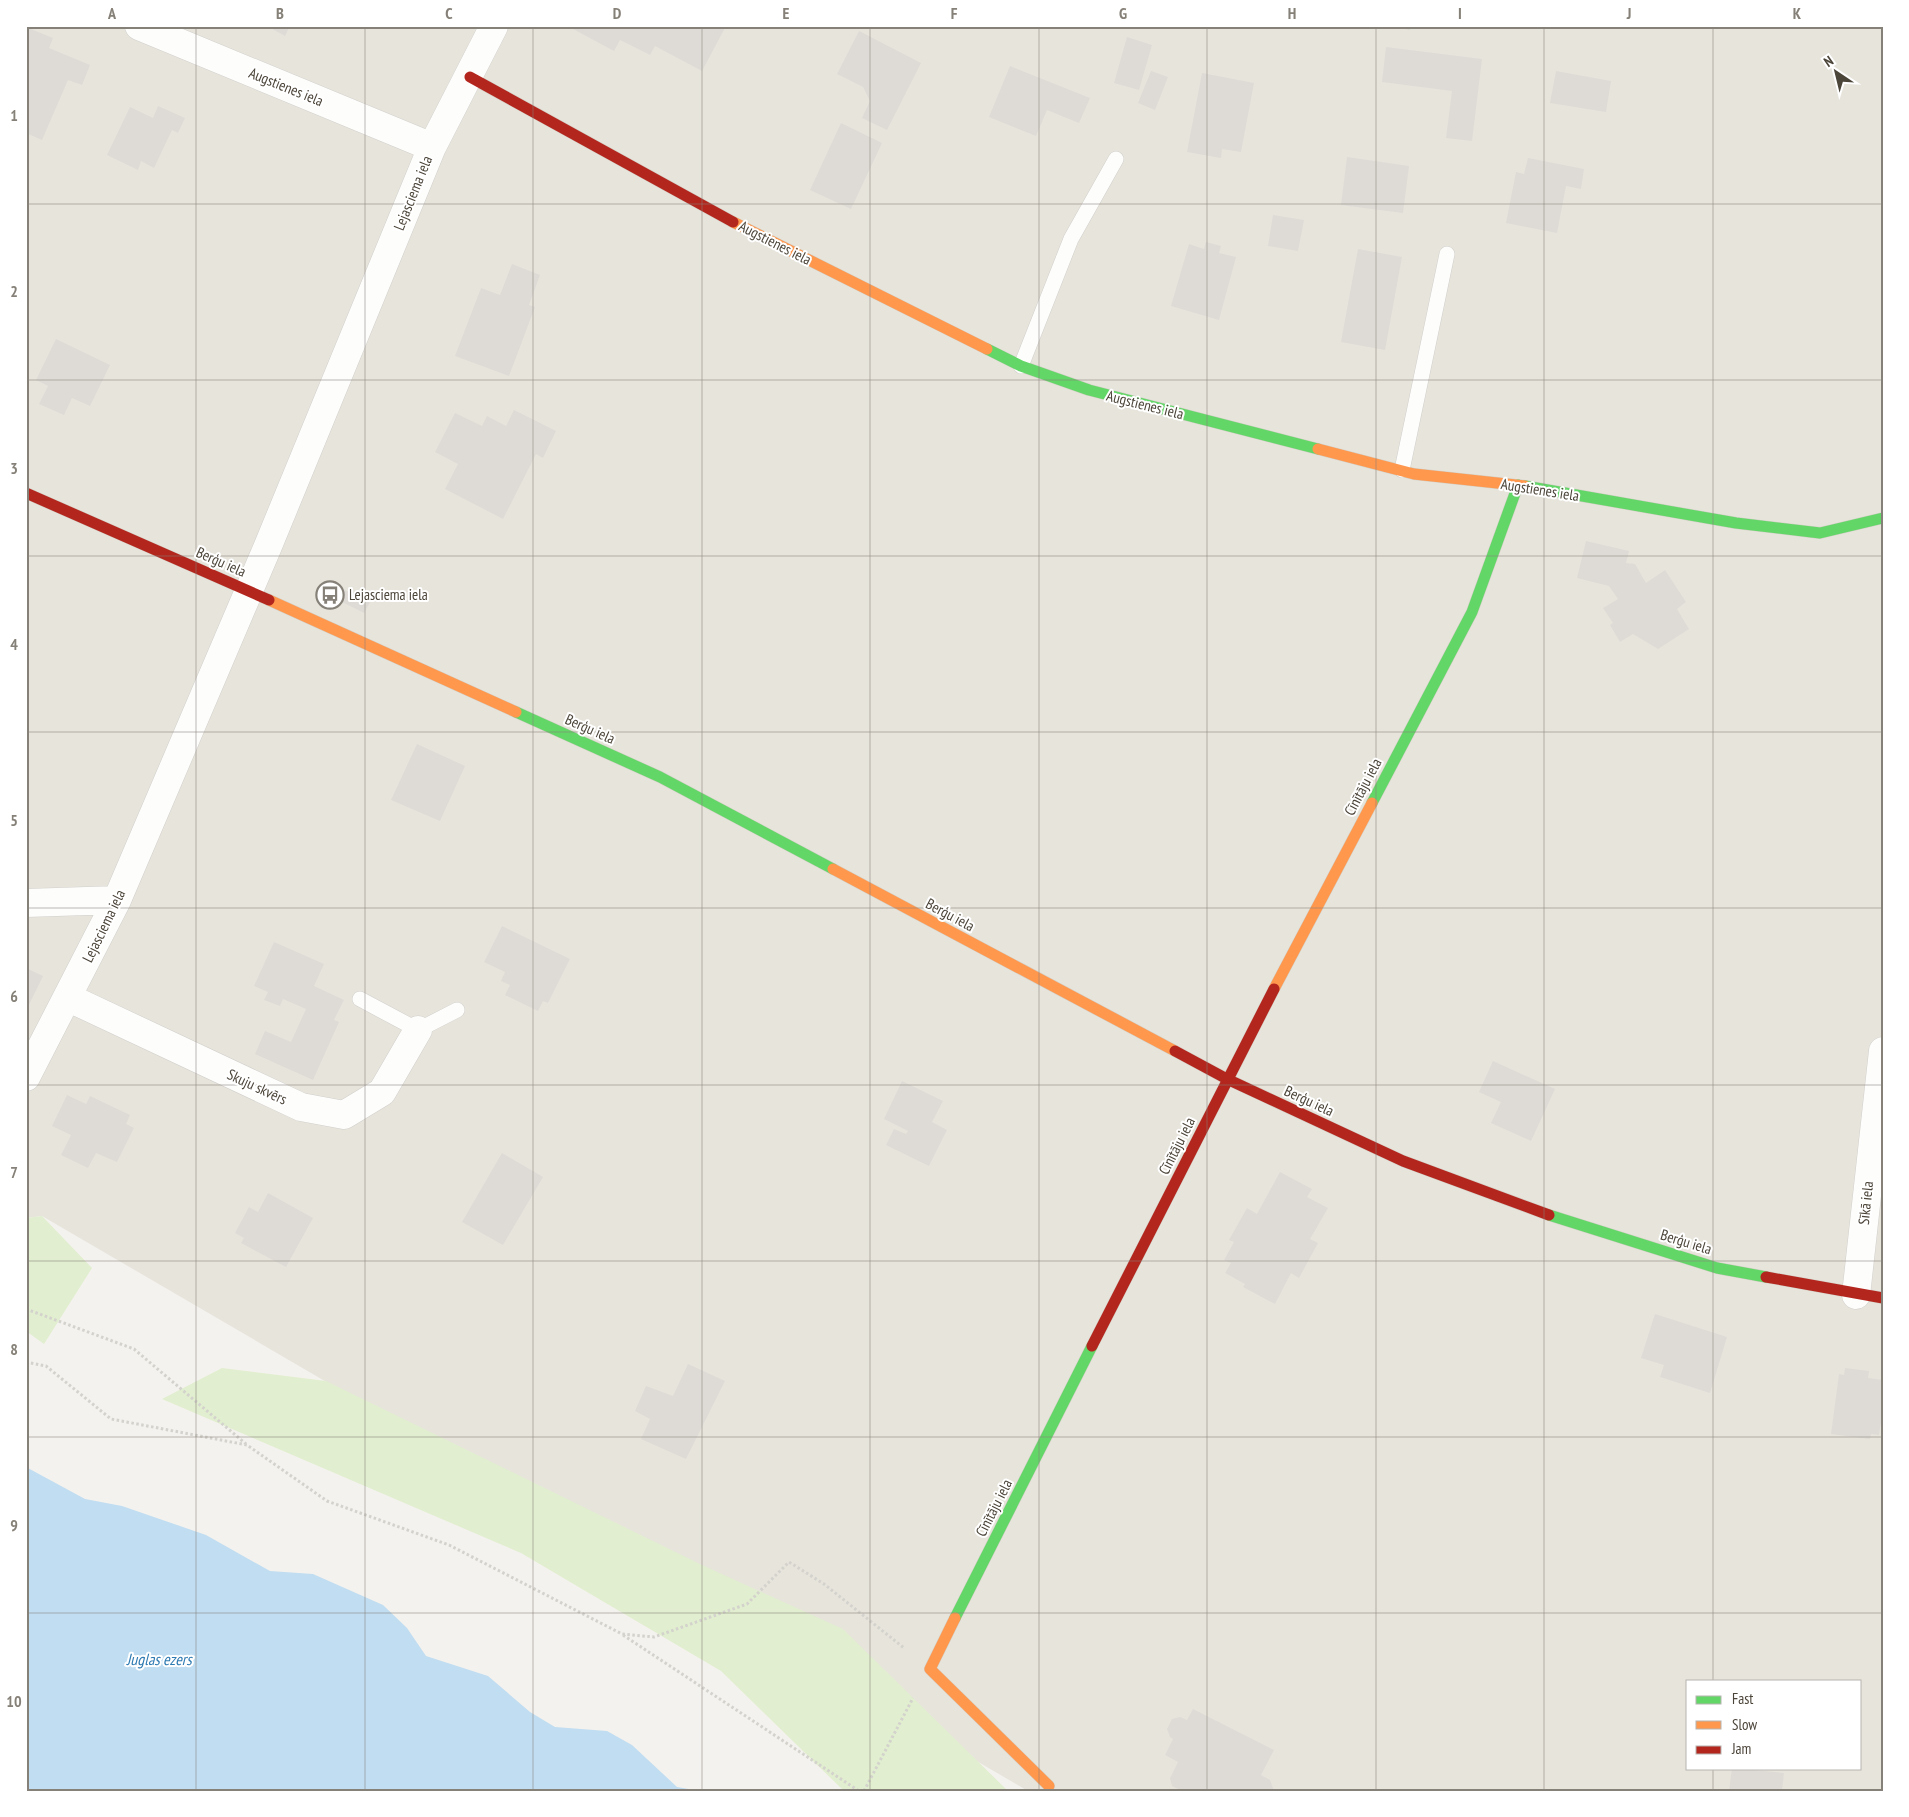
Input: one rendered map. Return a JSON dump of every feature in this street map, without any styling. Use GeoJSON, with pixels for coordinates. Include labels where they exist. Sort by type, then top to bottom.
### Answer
{"type":"FeatureCollection","features":[{"type":"Feature","properties":{"kind":"street","name":"Augstienes iela"},"geometry":{"type":"LineString","coordinates":[[139,26],[432,147]]}},
{"type":"Feature","properties":{"kind":"street","name":"Lejasciema iela"},"geometry":{"type":"LineString","coordinates":[[26,1077],[69,998],[117,900],[249,591],[432,147],[470,77],[494,26]]}},
{"type":"Feature","properties":{"kind":"street","name":"Augstienes iela"},"geometry":{"type":"LineString","coordinates":[[470,77],[694,202],[1021,366],[1089,390],[1414,474],[1518,486],[1736,523],[1820,532],[1883,518]]}},
{"type":"Feature","properties":{"kind":"street","name":"Cīnītāju iela"},"geometry":{"type":"LineString","coordinates":[[930,1669],[1227,1079],[1472,612],[1518,486]]}},
{"type":"Feature","properties":{"kind":"street","name":"Berģu iela"},"geometry":{"type":"LineString","coordinates":[[26,493],[249,591],[660,777],[1227,1079],[1403,1161],[1577,1226],[1717,1268],[1856,1295],[1883,1298]]}},
{"type":"Feature","properties":{"kind":"street"},"geometry":{"type":"LineString","coordinates":[[26,902],[117,900]]}},
{"type":"Feature","properties":{"kind":"street","name":"Skuju skvērs"},"geometry":{"type":"LineString","coordinates":[[69,998],[300,1107],[344,1115],[382,1092],[418,1030]]}},
{"type":"Feature","properties":{"kind":"street","name":"Sīkā iela"},"geometry":{"type":"LineString","coordinates":[[1856,1295],[1883,1051]]}},
{"type":"Feature","properties":{"kind":"street"},"geometry":{"type":"LineString","coordinates":[[930,1669],[1049,1786]]}},
{"type":"Feature","properties":{"kind":"lane"},"geometry":{"type":"LineString","coordinates":[[1021,366],[1071,239],[1116,159]]}},
{"type":"Feature","properties":{"kind":"lane"},"geometry":{"type":"LineString","coordinates":[[1402,470],[1447,254]]}},
{"type":"Feature","properties":{"kind":"lane"},"geometry":{"type":"LineString","coordinates":[[360,998],[418,1030],[457,1010]]}},
{"type":"Feature","properties":{"kind":"path"},"geometry":{"type":"LineString","coordinates":[[26,1309],[134,1349],[247,1445],[327,1501],[449,1545],[622,1634],[859,1791]]}},
{"type":"Feature","properties":{"kind":"path"},"geometry":{"type":"LineString","coordinates":[[26,1362],[46,1366],[111,1419],[247,1445]]}},
{"type":"Feature","properties":{"kind":"path"},"geometry":{"type":"LineString","coordinates":[[622,1634],[654,1637],[747,1604],[788,1562],[824,1584],[930,1669]]}},
{"type":"Feature","properties":{"kind":"path"},"geometry":{"type":"LineString","coordinates":[[864,1791],[901,1720]]}},
{"type":"Feature","properties":{"kind":"shaded area"},"geometry":{"type":"Polygon","coordinates":[[[26,26],[1883,26],[1883,1791],[1028,1791],[42,1216],[26,1218],[26,26]]]}},
{"type":"Feature","properties":{"kind":"green space"},"geometry":{"type":"Polygon","coordinates":[[[42,1216],[92,1268],[44,1344],[26,1331],[26,1218],[42,1216]]]}},
{"type":"Feature","properties":{"kind":"green space"},"geometry":{"type":"Polygon","coordinates":[[[222,1368],[326,1381],[702,1565],[843,1629],[1008,1791],[844,1791],[721,1671],[521,1553],[162,1399],[222,1368]]]}},
{"type":"Feature","properties":{"kind":"water","name":"Juglas ezers"},"geometry":{"type":"Polygon","coordinates":[[[26,1467],[85,1499],[122,1506],[206,1535],[270,1571],[313,1574],[383,1605],[407,1628],[426,1656],[488,1676],[530,1712],[555,1727],[607,1731],[632,1745],[677,1787],[700,1791],[26,1791],[26,1467]]]}},
{"type":"Feature","properties":{"kind":"building"},"geometry":{"type":"Polygon","coordinates":[[[267,26],[290,26],[285,36],[267,26]]]}},
{"type":"Feature","properties":{"kind":"building"},"geometry":{"type":"Polygon","coordinates":[[[574,26],[726,26],[702,71],[655,46],[650,55],[620,40],[614,51],[573,29],[574,26]]]}},
{"type":"Feature","properties":{"kind":"building"},"geometry":{"type":"Polygon","coordinates":[[[1387,26],[1411,26],[1410,30],[1387,26]]]}},
{"type":"Feature","properties":{"kind":"building"},"geometry":{"type":"Polygon","coordinates":[[[26,27],[53,38],[49,48],[90,65],[82,85],[68,80],[42,140],[26,133],[26,27]]]}},
{"type":"Feature","properties":{"kind":"building"},"geometry":{"type":"Polygon","coordinates":[[[859,31],[921,63],[887,130],[862,118],[870,101],[863,87],[837,74],[859,31]]]}},
{"type":"Feature","properties":{"kind":"building"},"geometry":{"type":"Polygon","coordinates":[[[1127,37],[1152,45],[1139,90],[1114,83],[1127,37]]]}},
{"type":"Feature","properties":{"kind":"building"},"geometry":{"type":"Polygon","coordinates":[[[1386,47],[1482,59],[1472,141],[1446,138],[1452,91],[1382,82],[1386,47]]]}},
{"type":"Feature","properties":{"kind":"building"},"geometry":{"type":"Polygon","coordinates":[[[1010,66],[1090,98],[1079,123],[1047,110],[1036,136],[989,117],[1010,66]]]}},
{"type":"Feature","properties":{"kind":"building"},"geometry":{"type":"Polygon","coordinates":[[[1151,71],[1168,77],[1155,110],[1138,103],[1151,71]]]}},
{"type":"Feature","properties":{"kind":"building"},"geometry":{"type":"Polygon","coordinates":[[[1556,71],[1611,81],[1606,112],[1550,103],[1556,71]]]}},
{"type":"Feature","properties":{"kind":"building"},"geometry":{"type":"Polygon","coordinates":[[[1202,73],[1254,83],[1241,152],[1222,149],[1221,158],[1187,152],[1202,73]]]}},
{"type":"Feature","properties":{"kind":"building"},"geometry":{"type":"Polygon","coordinates":[[[158,106],[185,118],[178,133],[172,130],[154,168],[141,161],[138,170],[107,155],[130,107],[153,118],[158,106]]]}},
{"type":"Feature","properties":{"kind":"building"},"geometry":{"type":"Polygon","coordinates":[[[841,123],[882,143],[851,209],[810,190],[841,123]]]}},
{"type":"Feature","properties":{"kind":"building"},"geometry":{"type":"Polygon","coordinates":[[[1347,157],[1409,166],[1403,213],[1341,205],[1347,157]]]}},
{"type":"Feature","properties":{"kind":"building"},"geometry":{"type":"Polygon","coordinates":[[[1528,158],[1584,169],[1581,189],[1566,186],[1557,233],[1506,223],[1516,172],[1524,174],[1528,158]]]}},
{"type":"Feature","properties":{"kind":"building"},"geometry":{"type":"Polygon","coordinates":[[[1273,215],[1304,220],[1298,251],[1268,246],[1273,215]]]}},
{"type":"Feature","properties":{"kind":"building"},"geometry":{"type":"Polygon","coordinates":[[[1206,242],[1221,246],[1219,253],[1236,257],[1219,320],[1171,306],[1189,244],[1204,249],[1206,242]]]}},
{"type":"Feature","properties":{"kind":"building"},"geometry":{"type":"Polygon","coordinates":[[[1358,249],[1402,257],[1385,350],[1341,342],[1358,249]]]}},
{"type":"Feature","properties":{"kind":"building"},"geometry":{"type":"Polygon","coordinates":[[[512,264],[540,275],[529,305],[535,307],[509,376],[455,356],[481,288],[500,295],[512,264]]]}},
{"type":"Feature","properties":{"kind":"building"},"geometry":{"type":"Polygon","coordinates":[[[56,339],[110,365],[90,406],[72,398],[64,415],[39,404],[48,386],[36,380],[56,339]]]}},
{"type":"Feature","properties":{"kind":"building"},"geometry":{"type":"Polygon","coordinates":[[[514,410],[556,431],[543,458],[536,454],[503,519],[445,489],[458,464],[435,452],[455,413],[482,426],[487,416],[506,426],[514,410]]]}},
{"type":"Feature","properties":{"kind":"building"},"geometry":{"type":"Polygon","coordinates":[[[1586,541],[1629,551],[1626,563],[1635,564],[1646,583],[1665,570],[1686,602],[1677,609],[1689,629],[1658,649],[1633,634],[1620,642],[1610,625],[1613,623],[1603,608],[1618,599],[1609,586],[1577,578],[1586,541]]]}},
{"type":"Feature","properties":{"kind":"building"},"geometry":{"type":"Polygon","coordinates":[[[343,589],[370,602],[364,613],[338,600],[343,589]]]}},
{"type":"Feature","properties":{"kind":"building"},"geometry":{"type":"Polygon","coordinates":[[[417,744],[465,766],[440,821],[391,800],[417,744]]]}},
{"type":"Feature","properties":{"kind":"building"},"geometry":{"type":"Polygon","coordinates":[[[502,926],[570,959],[548,1003],[543,1001],[538,1011],[505,995],[510,985],[501,981],[505,972],[484,962],[502,926]]]}},
{"type":"Feature","properties":{"kind":"building"},"geometry":{"type":"Polygon","coordinates":[[[274,942],[324,964],[314,986],[344,1000],[334,1020],[339,1022],[313,1080],[255,1054],[265,1031],[291,1042],[306,1009],[283,999],[280,1006],[264,1000],[268,992],[254,986],[274,942]]]}},
{"type":"Feature","properties":{"kind":"building"},"geometry":{"type":"Polygon","coordinates":[[[26,968],[43,976],[26,1011],[26,968]]]}},
{"type":"Feature","properties":{"kind":"building"},"geometry":{"type":"Polygon","coordinates":[[[1493,1061],[1555,1089],[1531,1141],[1491,1123],[1501,1102],[1479,1092],[1493,1061]]]}},
{"type":"Feature","properties":{"kind":"building"},"geometry":{"type":"Polygon","coordinates":[[[902,1081],[943,1101],[932,1122],[947,1130],[929,1166],[886,1145],[894,1129],[906,1134],[908,1131],[884,1119],[902,1081]]]}},
{"type":"Feature","properties":{"kind":"building"},"geometry":{"type":"Polygon","coordinates":[[[67,1095],[86,1104],[90,1096],[130,1115],[126,1124],[134,1128],[117,1162],[96,1153],[88,1168],[61,1155],[71,1135],[52,1126],[67,1095]]]}},
{"type":"Feature","properties":{"kind":"building"},"geometry":{"type":"Polygon","coordinates":[[[502,1153],[543,1177],[503,1245],[462,1222],[502,1153]]]}},
{"type":"Feature","properties":{"kind":"building"},"geometry":{"type":"Polygon","coordinates":[[[1280,1172],[1312,1189],[1307,1197],[1328,1208],[1310,1239],[1318,1243],[1299,1278],[1291,1273],[1275,1304],[1243,1287],[1245,1284],[1225,1273],[1231,1263],[1224,1260],[1234,1242],[1229,1240],[1247,1208],[1257,1214],[1280,1172]]]}},
{"type":"Feature","properties":{"kind":"building"},"geometry":{"type":"Polygon","coordinates":[[[268,1193],[313,1218],[286,1267],[241,1243],[244,1238],[235,1233],[249,1207],[258,1212],[268,1193]]]}},
{"type":"Feature","properties":{"kind":"building"},"geometry":{"type":"Polygon","coordinates":[[[1655,1314],[1727,1337],[1710,1393],[1660,1377],[1664,1365],[1641,1358],[1655,1314]]]}},
{"type":"Feature","properties":{"kind":"building"},"geometry":{"type":"Polygon","coordinates":[[[688,1364],[725,1381],[686,1459],[641,1439],[650,1419],[635,1411],[646,1386],[673,1396],[688,1364]]]}},
{"type":"Feature","properties":{"kind":"building"},"geometry":{"type":"Polygon","coordinates":[[[1845,1368],[1869,1371],[1868,1378],[1883,1380],[1883,1409],[1879,1435],[1871,1434],[1870,1439],[1831,1434],[1839,1374],[1844,1375],[1845,1368]]]}},
{"type":"Feature","properties":{"kind":"building"},"geometry":{"type":"Polygon","coordinates":[[[1193,1709],[1274,1750],[1261,1775],[1270,1780],[1274,1791],[1177,1791],[1178,1789],[1172,1786],[1170,1778],[1178,1762],[1165,1755],[1173,1739],[1170,1737],[1167,1729],[1172,1719],[1180,1717],[1187,1720],[1193,1709]]]}},
{"type":"Feature","properties":{"kind":"building"},"geometry":{"type":"Polygon","coordinates":[[[1732,1770],[1784,1773],[1782,1791],[1729,1791],[1732,1770]]]}},
{"type":"Feature","properties":{"kind":"traffic: fast"},"geometry":{"type":"LineString","coordinates":[[987,349],[1021,366],[1089,390],[1318,449]]}},
{"type":"Feature","properties":{"kind":"traffic: fast"},"geometry":{"type":"LineString","coordinates":[[1372,803],[1472,612],[1518,485]]}},
{"type":"Feature","properties":{"kind":"traffic: fast"},"geometry":{"type":"LineString","coordinates":[[1525,486],[1736,523],[1820,533],[1883,518]]}},
{"type":"Feature","properties":{"kind":"traffic: fast"},"geometry":{"type":"LineString","coordinates":[[516,712],[660,777],[833,869]]}},
{"type":"Feature","properties":{"kind":"traffic: fast"},"geometry":{"type":"LineString","coordinates":[[1549,1215],[1717,1268],[1766,1277]]}},
{"type":"Feature","properties":{"kind":"traffic: fast"},"geometry":{"type":"LineString","coordinates":[[955,1618],[1092,1346]]}},
{"type":"Feature","properties":{"kind":"traffic: slow"},"geometry":{"type":"LineString","coordinates":[[733,222],[987,349]]}},
{"type":"Feature","properties":{"kind":"traffic: slow"},"geometry":{"type":"LineString","coordinates":[[1318,449],[1414,474],[1525,486]]}},
{"type":"Feature","properties":{"kind":"traffic: slow"},"geometry":{"type":"LineString","coordinates":[[269,600],[516,712]]}},
{"type":"Feature","properties":{"kind":"traffic: slow"},"geometry":{"type":"LineString","coordinates":[[1274,989],[1372,803]]}},
{"type":"Feature","properties":{"kind":"traffic: slow"},"geometry":{"type":"LineString","coordinates":[[833,869],[1175,1051]]}},
{"type":"Feature","properties":{"kind":"traffic: slow"},"geometry":{"type":"LineString","coordinates":[[955,1618],[930,1669],[1049,1786]]}},
{"type":"Feature","properties":{"kind":"traffic: jam"},"geometry":{"type":"LineString","coordinates":[[470,77],[733,222]]}},
{"type":"Feature","properties":{"kind":"traffic: jam"},"geometry":{"type":"LineString","coordinates":[[26,493],[269,600]]}},
{"type":"Feature","properties":{"kind":"traffic: jam"},"geometry":{"type":"LineString","coordinates":[[1092,1346],[1274,989]]}},
{"type":"Feature","properties":{"kind":"traffic: jam"},"geometry":{"type":"LineString","coordinates":[[1175,1051],[1227,1079],[1403,1161],[1549,1215]]}},
{"type":"Feature","properties":{"kind":"traffic: jam"},"geometry":{"type":"LineString","coordinates":[[1766,1277],[1883,1298]]}},
{"type":"Feature","properties":{"kind":"place","name":"Lejasciema iela"},"geometry":{"type":"Point","coordinates":[330,595]}}]}
